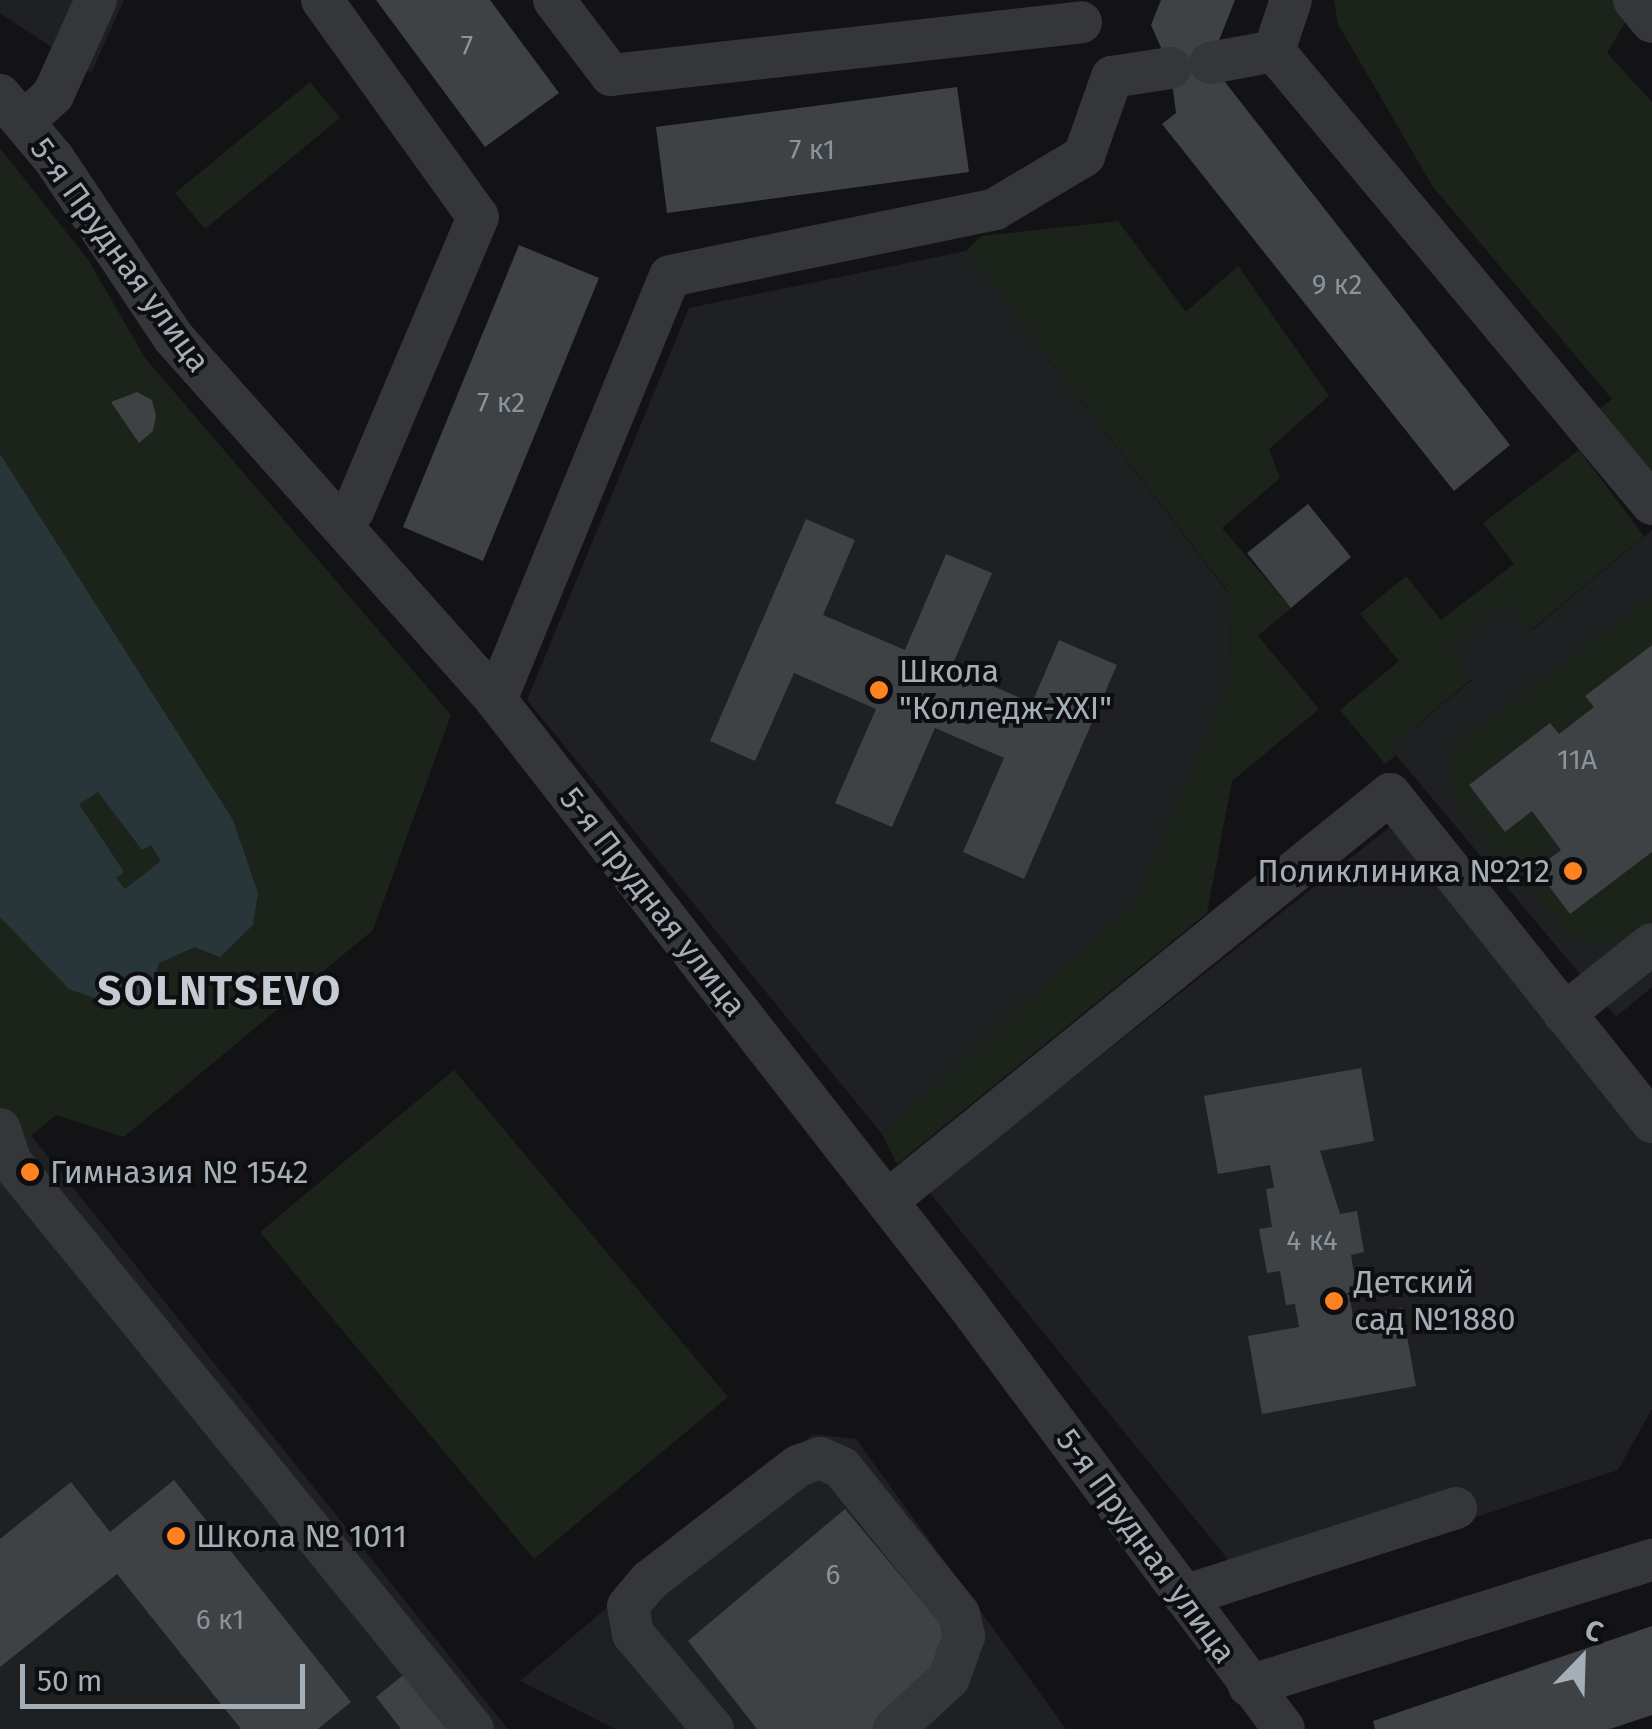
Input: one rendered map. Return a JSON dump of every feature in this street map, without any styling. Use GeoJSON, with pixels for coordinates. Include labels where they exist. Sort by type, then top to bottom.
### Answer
{"type":"FeatureCollection","features":[{"type":"Feature","properties":{"kind":"street"},"geometry":{"type":"LineString","coordinates":[[12,109],[52,95],[96,0]]}},
{"type":"Feature","properties":{"kind":"street"},"geometry":{"type":"LineString","coordinates":[[322,0],[478,217],[353,511],[336,519]]}},
{"type":"Feature","properties":{"kind":"street"},"geometry":{"type":"LineString","coordinates":[[496,700],[670,276],[995,210],[1084,156],[1112,77],[1085,11],[611,75],[554,0]]}},
{"type":"Feature","properties":{"kind":"street"},"geometry":{"type":"LineString","coordinates":[[1274,51],[1291,0]]}},
{"type":"Feature","properties":{"kind":"street"},"geometry":{"type":"LineString","coordinates":[[1634,0],[1652,22]]}},
{"type":"Feature","properties":{"kind":"street"},"geometry":{"type":"LineString","coordinates":[[1112,77],[1274,51]]}},
{"type":"Feature","properties":{"kind":"street"},"geometry":{"type":"LineString","coordinates":[[1274,51],[1652,504]]}},
{"type":"Feature","properties":{"kind":"street","name":"5-я Прудная улица"},"geometry":{"type":"LineString","coordinates":[[12,109],[172,336],[496,700],[887,1201],[1284,1729]]}},
{"type":"Feature","properties":{"kind":"street"},"geometry":{"type":"LineString","coordinates":[[887,1201],[1390,794],[1652,1122]]}},
{"type":"Feature","properties":{"kind":"street"},"geometry":{"type":"LineString","coordinates":[[1564,1014],[1652,944]]}},
{"type":"Feature","properties":{"kind":"street"},"geometry":{"type":"LineString","coordinates":[[0,1130],[12,1162],[473,1729]]}},
{"type":"Feature","properties":{"kind":"street"},"geometry":{"type":"LineString","coordinates":[[713,1729],[633,1634],[628,1606],[636,1591],[724,1523],[798,1466],[820,1458],[842,1468],[959,1614],[964,1636],[949,1678],[894,1729]]}},
{"type":"Feature","properties":{"kind":"street"},"geometry":{"type":"LineString","coordinates":[[1184,1596],[1456,1508]]}},
{"type":"Feature","properties":{"kind":"street"},"geometry":{"type":"LineString","coordinates":[[1249,1686],[1652,1560]]}},
{"type":"Feature","properties":{"kind":"shaded area"},"geometry":{"type":"Polygon","coordinates":[[[0,0],[124,0],[91,73],[0,13],[0,0]]]}},
{"type":"Feature","properties":{"kind":"shaded area"},"geometry":{"type":"Polygon","coordinates":[[[1334,0],[1615,0],[1629,16],[1607,53],[1652,102],[1652,482],[1590,417],[1612,399],[1433,187],[1338,24],[1334,0]]]}},
{"type":"Feature","properties":{"kind":"shaded area"},"geometry":{"type":"Polygon","coordinates":[[[310,82],[340,118],[205,229],[175,193],[310,82]]]}},
{"type":"Feature","properties":{"kind":"shaded area"},"geometry":{"type":"Polygon","coordinates":[[[0,148],[89,261],[145,358],[451,715],[373,930],[124,1137],[56,1115],[27,1139],[0,1106],[0,148]]]}},
{"type":"Feature","properties":{"kind":"shaded area"},"geometry":{"type":"Polygon","coordinates":[[[1118,221],[1186,312],[1238,266],[1329,396],[1269,449],[1280,478],[1222,528],[1291,608],[1258,636],[1319,709],[1232,781],[1207,913],[897,1164],[882,1134],[1134,903],[1231,680],[1230,594],[966,251],[981,236],[1118,221]]]}},
{"type":"Feature","properties":{"kind":"shaded area","name":"Школа \"Колледж-XXI\""},"geometry":{"type":"Polygon","coordinates":[[[966,251],[1230,595],[1231,680],[1134,903],[882,1134],[527,700],[689,308],[966,251]]]}},
{"type":"Feature","properties":{"kind":"shaded area"},"geometry":{"type":"Polygon","coordinates":[[[1579,450],[1644,536],[1530,631],[1506,602],[1449,650],[1472,679],[1391,747],[1396,755],[1385,764],[1340,710],[1399,661],[1360,614],[1406,576],[1441,620],[1514,564],[1483,523],[1579,450]]]}},
{"type":"Feature","properties":{"kind":"shaded area"},"geometry":{"type":"Polygon","coordinates":[[[0,454],[233,820],[258,893],[253,925],[220,957],[195,947],[159,963],[151,990],[113,1005],[69,989],[0,917],[0,454]],[[98,792],[79,804],[124,872],[116,878],[125,889],[161,861],[151,845],[142,850],[98,792]]]}},
{"type":"Feature","properties":{"kind":"shaded area","name":"Поликлиника №212"},"geometry":{"type":"Polygon","coordinates":[[[1652,530],[1652,987],[1616,1017],[1390,748],[1472,680],[1448,650],[1506,602],[1531,631],[1652,530]]]}},
{"type":"Feature","properties":{"kind":"shaded area"},"geometry":{"type":"Polygon","coordinates":[[[1652,595],[1652,645],[1585,696],[1594,707],[1559,734],[1550,723],[1469,785],[1504,832],[1532,811],[1561,850],[1536,869],[1570,913],[1652,852],[1652,926],[1606,945],[1572,939],[1457,806],[1447,772],[1455,744],[1652,595]]]}},
{"type":"Feature","properties":{"kind":"shaded area","name":"Детский сад №1880"},"geometry":{"type":"Polygon","coordinates":[[[1391,826],[1652,1142],[1652,1409],[1618,1470],[1239,1596],[1226,1557],[929,1192],[1391,826]]]}},
{"type":"Feature","properties":{"kind":"shaded area"},"geometry":{"type":"Polygon","coordinates":[[[454,1070],[728,1397],[534,1559],[260,1232],[454,1070]]]}},
{"type":"Feature","properties":{"kind":"shaded area","name":"Школа № 1011"},"geometry":{"type":"Polygon","coordinates":[[[0,1097],[120,1246],[508,1729],[0,1729],[0,1097]]]}},
{"type":"Feature","properties":{"kind":"shaded area"},"geometry":{"type":"Polygon","coordinates":[[[813,1434],[856,1439],[1066,1729],[615,1729],[520,1681],[813,1434]]]}},
{"type":"Feature","properties":{"kind":"building"},"geometry":{"type":"Polygon","coordinates":[[[376,0],[490,0],[559,93],[485,147],[376,0]]]}},
{"type":"Feature","properties":{"kind":"building"},"geometry":{"type":"Polygon","coordinates":[[[1161,0],[1235,0],[1210,63],[1510,445],[1454,491],[1162,124],[1176,113],[1170,68],[1151,25],[1161,0]]]}},
{"type":"Feature","properties":{"kind":"building"},"geometry":{"type":"Polygon","coordinates":[[[957,87],[969,172],[667,213],[656,127],[957,87]]]}},
{"type":"Feature","properties":{"kind":"building"},"geometry":{"type":"Polygon","coordinates":[[[519,245],[599,278],[483,561],[403,527],[519,245]]]}},
{"type":"Feature","properties":{"kind":"building"},"geometry":{"type":"Polygon","coordinates":[[[137,392],[152,400],[156,416],[153,431],[139,443],[111,402],[137,392]]]}},
{"type":"Feature","properties":{"kind":"building"},"geometry":{"type":"Polygon","coordinates":[[[1308,504],[1351,557],[1291,608],[1247,553],[1308,504]]]}},
{"type":"Feature","properties":{"kind":"building"},"geometry":{"type":"Polygon","coordinates":[[[806,519],[855,540],[823,615],[905,650],[946,554],[992,573],[951,668],[1032,703],[1059,640],[1117,665],[1024,879],[963,852],[1004,758],[935,728],[892,827],[835,803],[876,709],[794,673],[755,761],[710,741],[806,519]]]}},
{"type":"Feature","properties":{"kind":"building"},"geometry":{"type":"Polygon","coordinates":[[[1652,645],[1652,852],[1570,914],[1536,869],[1561,850],[1532,811],[1505,832],[1469,785],[1550,723],[1559,734],[1594,707],[1585,696],[1652,645]]]}},
{"type":"Feature","properties":{"kind":"building"},"geometry":{"type":"Polygon","coordinates":[[[1361,1068],[1374,1141],[1320,1151],[1340,1214],[1357,1211],[1364,1252],[1351,1255],[1357,1291],[1349,1293],[1353,1317],[1402,1308],[1416,1386],[1262,1414],[1248,1336],[1299,1327],[1295,1304],[1286,1305],[1280,1271],[1267,1273],[1259,1229],[1272,1227],[1266,1189],[1274,1188],[1270,1165],[1218,1174],[1204,1096],[1361,1068]]]}},
{"type":"Feature","properties":{"kind":"building"},"geometry":{"type":"Polygon","coordinates":[[[174,1480],[351,1702],[318,1729],[241,1729],[117,1574],[0,1667],[0,1539],[71,1482],[110,1532],[174,1480]]]}},
{"type":"Feature","properties":{"kind":"building"},"geometry":{"type":"Polygon","coordinates":[[[845,1509],[956,1642],[879,1729],[757,1729],[688,1641],[845,1509]]]}},
{"type":"Feature","properties":{"kind":"building"},"geometry":{"type":"Polygon","coordinates":[[[1652,1626],[1652,1715],[1610,1729],[1375,1729],[1373,1721],[1652,1626]]]}},
{"type":"Feature","properties":{"kind":"building"},"geometry":{"type":"Polygon","coordinates":[[[412,1668],[449,1729],[401,1729],[376,1697],[412,1668]]]}},
{"type":"Feature","properties":{"kind":"place","name":"Школа \"Колледж-XXI\""},"geometry":{"type":"Point","coordinates":[879,690]}},
{"type":"Feature","properties":{"kind":"place","name":"Поликлиника №212"},"geometry":{"type":"Point","coordinates":[1573,871]}},
{"type":"Feature","properties":{"kind":"place","name":"Гимназия № 1542"},"geometry":{"type":"Point","coordinates":[30,1172]}},
{"type":"Feature","properties":{"kind":"place","name":"Детский сад №1880"},"geometry":{"type":"Point","coordinates":[1334,1301]}},
{"type":"Feature","properties":{"kind":"place","name":"Школа № 1011"},"geometry":{"type":"Point","coordinates":[176,1536]}},
{"type":"Feature","properties":{"kind":"district","name":"SOLNTSEVO"},"geometry":{"type":"Point","coordinates":[220,991]}}]}
